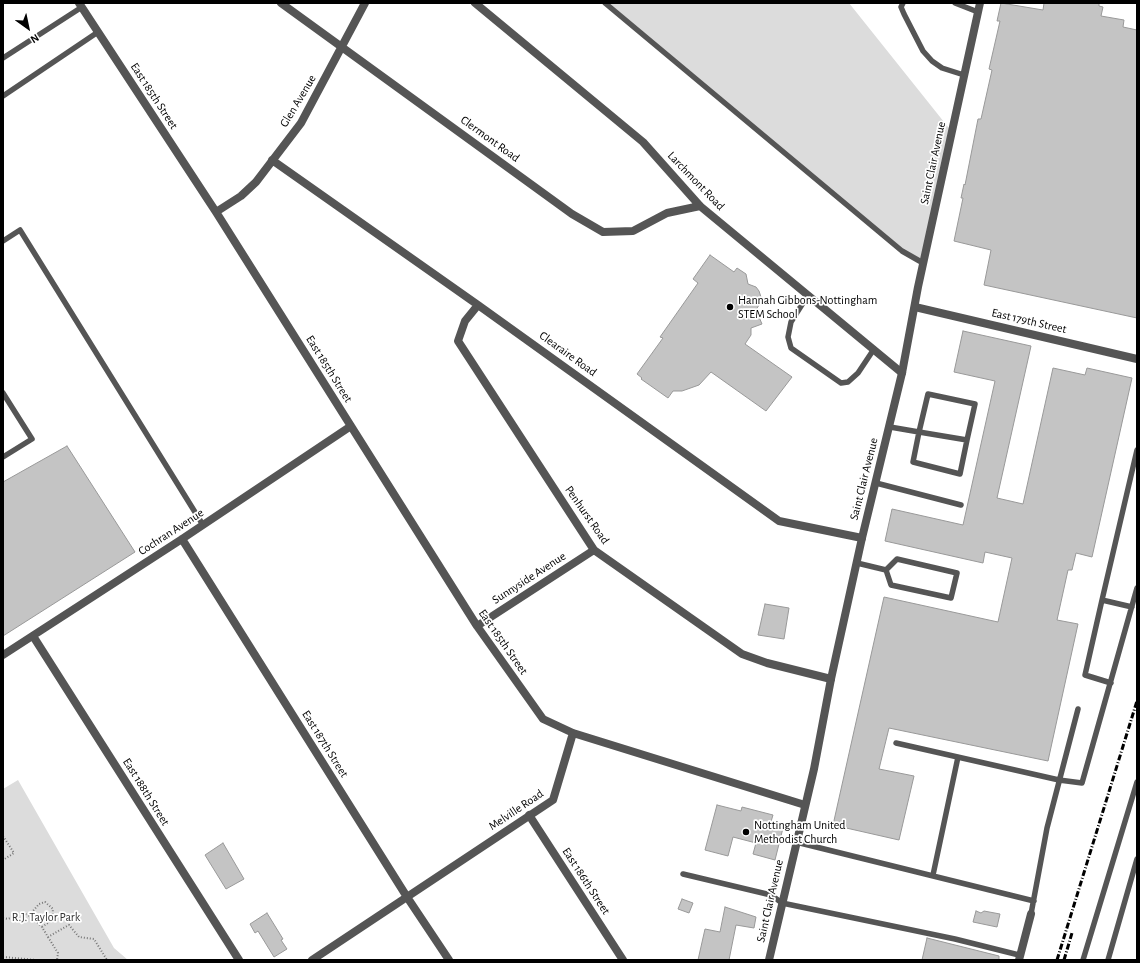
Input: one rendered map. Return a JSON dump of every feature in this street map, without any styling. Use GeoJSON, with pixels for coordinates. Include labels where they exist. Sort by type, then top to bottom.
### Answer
{"type":"FeatureCollection","features":[{"type":"Feature","properties":{"kind":"street","name":"Clermont Road"},"geometry":{"type":"LineString","coordinates":[[281,3],[572,214],[603,232],[633,231],[667,213],[700,206]]}},
{"type":"Feature","properties":{"kind":"street","name":"Glen Avenue"},"geometry":{"type":"LineString","coordinates":[[216,212],[241,196],[256,182],[301,123],[343,47],[365,3]]}},
{"type":"Feature","properties":{"kind":"street","name":"Larchmont Road"},"geometry":{"type":"LineString","coordinates":[[475,3],[643,142],[700,206],[902,373]]}},
{"type":"Feature","properties":{"kind":"street","name":"Saint Clair Avenue"},"geometry":{"type":"LineString","coordinates":[[769,960],[804,804],[814,769],[831,679],[862,538],[902,373],[980,3]]}},
{"type":"Feature","properties":{"kind":"street","name":"East 185th Street"},"geometry":{"type":"LineString","coordinates":[[81,5],[216,212],[477,626],[543,719],[573,733]]}},
{"type":"Feature","properties":{"kind":"street","name":"Clearaire Road"},"geometry":{"type":"LineString","coordinates":[[272,160],[478,305],[779,521],[862,538]]}},
{"type":"Feature","properties":{"kind":"street","name":"Penhurst Road"},"geometry":{"type":"LineString","coordinates":[[478,305],[465,321],[458,341],[594,550],[742,654],[767,663],[831,679]]}},
{"type":"Feature","properties":{"kind":"street","name":"East 179th Street"},"geometry":{"type":"LineString","coordinates":[[915,307],[1137,359]]}},
{"type":"Feature","properties":{"kind":"street","name":"Cochran Avenue"},"geometry":{"type":"LineString","coordinates":[[3,656],[351,426]]}},
{"type":"Feature","properties":{"kind":"street","name":"East 187th Street"},"geometry":{"type":"LineString","coordinates":[[182,539],[448,960]]}},
{"type":"Feature","properties":{"kind":"street","name":"Sunnyside Avenue"},"geometry":{"type":"LineString","coordinates":[[477,626],[594,550]]}},
{"type":"Feature","properties":{"kind":"street","name":"East 188th Street"},"geometry":{"type":"LineString","coordinates":[[33,636],[239,960]]}},
{"type":"Feature","properties":{"kind":"street","name":"Melville Road"},"geometry":{"type":"LineString","coordinates":[[312,960],[553,800],[573,733]]}},
{"type":"Feature","properties":{"kind":"street"},"geometry":{"type":"LineString","coordinates":[[573,733],[804,804]]}},
{"type":"Feature","properties":{"kind":"street","name":"East 186th Street"},"geometry":{"type":"LineString","coordinates":[[530,815],[623,960]]}},
{"type":"Feature","properties":{"kind":"street"},"geometry":{"type":"LineString","coordinates":[[1019,958],[1031,914]]}},
{"type":"Feature","properties":{"kind":"lane"},"geometry":{"type":"LineString","coordinates":[[605,3],[902,251],[924,263]]}},
{"type":"Feature","properties":{"kind":"lane"},"geometry":{"type":"LineString","coordinates":[[903,3],[901,6],[904,14],[923,51],[932,61],[942,68],[964,75]]}},
{"type":"Feature","properties":{"kind":"lane"},"geometry":{"type":"LineString","coordinates":[[955,3],[978,12]]}},
{"type":"Feature","properties":{"kind":"lane"},"geometry":{"type":"LineString","coordinates":[[3,58],[81,5]]}},
{"type":"Feature","properties":{"kind":"lane"},"geometry":{"type":"LineString","coordinates":[[3,96],[98,32]]}},
{"type":"Feature","properties":{"kind":"lane"},"geometry":{"type":"LineString","coordinates":[[3,241],[20,230],[203,525]]}},
{"type":"Feature","properties":{"kind":"lane"},"geometry":{"type":"LineString","coordinates":[[808,295],[791,322],[788,337],[791,348],[841,384],[848,382],[858,373],[874,349]]}},
{"type":"Feature","properties":{"kind":"lane"},"geometry":{"type":"LineString","coordinates":[[3,393],[32,439],[3,457]]}},
{"type":"Feature","properties":{"kind":"lane"},"geometry":{"type":"LineString","coordinates":[[928,394],[975,404],[960,474],[913,462],[919,432],[928,394]]}},
{"type":"Feature","properties":{"kind":"lane"},"geometry":{"type":"LineString","coordinates":[[890,427],[967,440]]}},
{"type":"Feature","properties":{"kind":"lane"},"geometry":{"type":"LineString","coordinates":[[1111,683],[1085,676],[1137,450]]}},
{"type":"Feature","properties":{"kind":"lane"},"geometry":{"type":"LineString","coordinates":[[876,483],[961,506]]}},
{"type":"Feature","properties":{"kind":"lane"},"geometry":{"type":"LineString","coordinates":[[898,559],[957,573],[951,598],[891,585],[886,570],[898,559]]}},
{"type":"Feature","properties":{"kind":"lane"},"geometry":{"type":"LineString","coordinates":[[857,563],[886,570]]}},
{"type":"Feature","properties":{"kind":"lane"},"geometry":{"type":"LineString","coordinates":[[896,743],[1059,780],[1082,783],[1137,588]]}},
{"type":"Feature","properties":{"kind":"lane"},"geometry":{"type":"LineString","coordinates":[[1102,600],[1132,607]]}},
{"type":"Feature","properties":{"kind":"lane"},"geometry":{"type":"LineString","coordinates":[[1031,914],[1047,828],[1078,709]]}},
{"type":"Feature","properties":{"kind":"lane"},"geometry":{"type":"LineString","coordinates":[[933,875],[958,757]]}},
{"type":"Feature","properties":{"kind":"lane"},"geometry":{"type":"LineString","coordinates":[[1083,960],[1137,782]]}},
{"type":"Feature","properties":{"kind":"lane"},"geometry":{"type":"LineString","coordinates":[[796,842],[1034,901]]}},
{"type":"Feature","properties":{"kind":"lane"},"geometry":{"type":"LineString","coordinates":[[1108,960],[1137,859]]}},
{"type":"Feature","properties":{"kind":"lane"},"geometry":{"type":"LineString","coordinates":[[683,874],[771,895],[782,903],[955,939],[1019,958]]}},
{"type":"Feature","properties":{"kind":"path"},"geometry":{"type":"LineString","coordinates":[[3,836],[14,853],[3,860]]}},
{"type":"Feature","properties":{"kind":"path"},"geometry":{"type":"LineString","coordinates":[[32,917],[33,911],[38,904],[45,902],[53,910],[52,920],[42,927]]}},
{"type":"Feature","properties":{"kind":"path"},"geometry":{"type":"LineString","coordinates":[[3,918],[8,919],[23,913],[32,917],[42,927],[58,953],[57,960]]}},
{"type":"Feature","properties":{"kind":"path"},"geometry":{"type":"LineString","coordinates":[[48,937],[69,925],[79,937],[94,940],[107,960]]}},
{"type":"Feature","properties":{"kind":"path"},"geometry":{"type":"LineString","coordinates":[[3,957],[37,960]]}},
{"type":"Feature","properties":{"kind":"green space"},"geometry":{"type":"Polygon","coordinates":[[[605,3],[849,3],[952,132],[923,263],[902,251],[605,3]]]}},
{"type":"Feature","properties":{"kind":"green space","name":"R.J. Taylor Park"},"geometry":{"type":"Polygon","coordinates":[[[18,780],[114,948],[128,960],[3,960],[3,789],[18,780]]]}},
{"type":"Feature","properties":{"kind":"building"},"geometry":{"type":"Polygon","coordinates":[[[1001,3],[1043,10],[1044,3],[1099,3],[1099,6],[1103,7],[1101,16],[1124,20],[1123,27],[1137,30],[1137,318],[984,285],[991,250],[954,241],[963,198],[961,198],[978,119],[981,119],[992,70],[989,69],[1000,21],[997,21],[1001,3]]]}},
{"type":"Feature","properties":{"kind":"building"},"geometry":{"type":"Polygon","coordinates":[[[710,255],[734,272],[737,268],[746,274],[748,284],[756,287],[759,291],[762,300],[756,310],[762,324],[751,328],[751,335],[745,344],[792,377],[766,411],[711,372],[699,385],[682,391],[673,391],[668,398],[641,379],[642,378],[637,374],[663,338],[660,337],[698,283],[693,279],[710,255]]]}},
{"type":"Feature","properties":{"kind":"building"},"geometry":{"type":"Polygon","coordinates":[[[963,331],[1031,346],[997,498],[1023,504],[1053,368],[1085,375],[1087,368],[1132,378],[1092,557],[1076,553],[1072,570],[1068,570],[1057,620],[1078,624],[1048,761],[889,728],[879,769],[914,776],[899,840],[833,825],[884,597],[998,622],[1012,558],[985,552],[983,563],[885,541],[892,509],[963,525],[995,381],[954,372],[963,331]]]}},
{"type":"Feature","properties":{"kind":"building"},"geometry":{"type":"Polygon","coordinates":[[[67,446],[135,552],[3,636],[3,482],[67,446]]]}},
{"type":"Feature","properties":{"kind":"building"},"geometry":{"type":"Polygon","coordinates":[[[765,604],[789,608],[784,639],[758,635],[765,604]]]}},
{"type":"Feature","properties":{"kind":"building","name":"Nottingham United Methodist Church"},"geometry":{"type":"Polygon","coordinates":[[[717,805],[741,811],[742,807],[773,815],[770,825],[783,828],[775,860],[753,854],[756,843],[733,837],[728,856],[705,850],[717,805]]]}},
{"type":"Feature","properties":{"kind":"building"},"geometry":{"type":"Polygon","coordinates":[[[223,843],[244,879],[226,889],[205,855],[223,843]]]}},
{"type":"Feature","properties":{"kind":"building"},"geometry":{"type":"Polygon","coordinates":[[[682,899],[693,903],[689,913],[678,909],[682,899]]]}},
{"type":"Feature","properties":{"kind":"building"},"geometry":{"type":"Polygon","coordinates":[[[725,907],[756,917],[754,928],[736,925],[729,960],[698,960],[705,929],[720,932],[725,907]]]}},
{"type":"Feature","properties":{"kind":"building"},"geometry":{"type":"Polygon","coordinates":[[[976,911],[981,913],[984,911],[1000,914],[997,927],[973,922],[976,911]]]}},
{"type":"Feature","properties":{"kind":"building"},"geometry":{"type":"Polygon","coordinates":[[[267,913],[283,939],[281,940],[287,949],[274,957],[258,931],[255,933],[250,924],[267,913]]]}},
{"type":"Feature","properties":{"kind":"building"},"geometry":{"type":"Polygon","coordinates":[[[927,938],[999,956],[999,960],[922,960],[927,938]]]}},
{"type":"Feature","properties":{"kind":"railway"},"geometry":{"type":"LineString","coordinates":[[1057,960],[1137,701]]}},
{"type":"Feature","properties":{"kind":"railway"},"geometry":{"type":"LineString","coordinates":[[1064,960],[1072,933]]}},
{"type":"Feature","properties":{"kind":"place","name":"Hannah Gibbons-Nottingham STEM School"},"geometry":{"type":"Point","coordinates":[730,307]}},
{"type":"Feature","properties":{"kind":"place","name":"Nottingham United Methodist Church"},"geometry":{"type":"Point","coordinates":[746,832]}}]}
